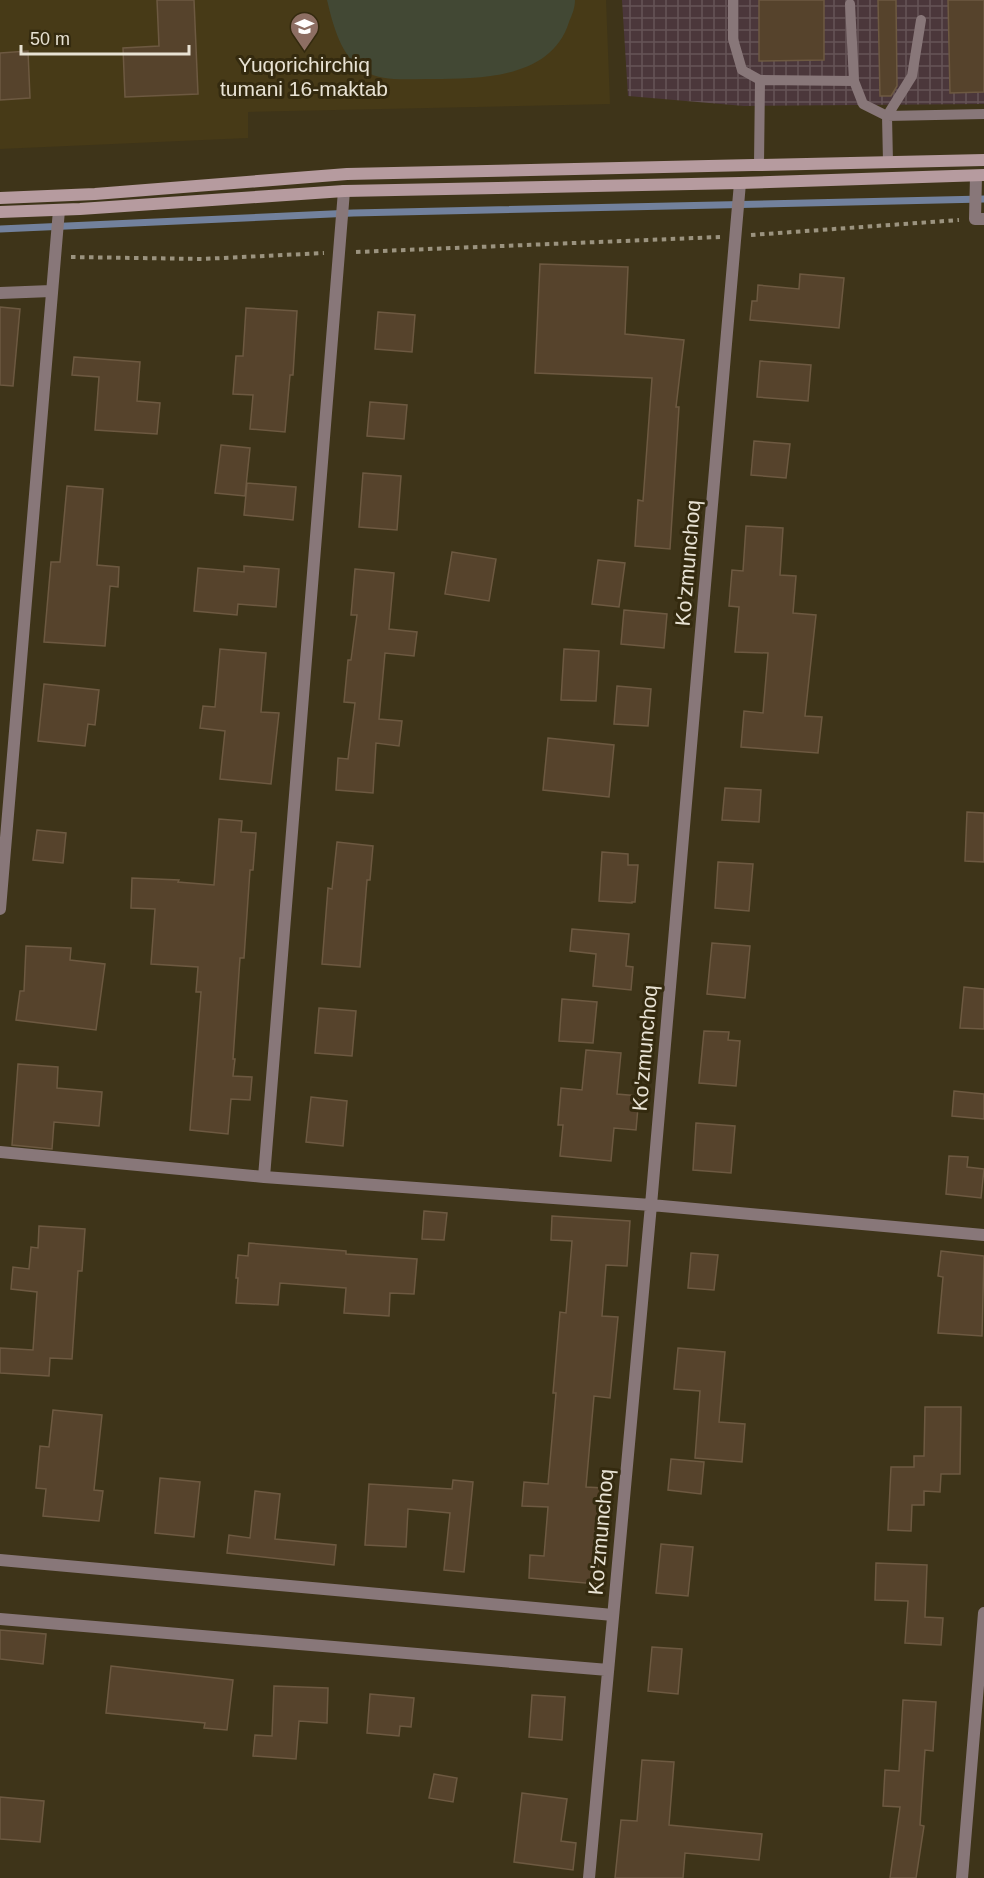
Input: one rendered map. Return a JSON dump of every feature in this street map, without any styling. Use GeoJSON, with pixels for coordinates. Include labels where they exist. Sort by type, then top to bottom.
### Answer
{"type":"FeatureCollection","features":[{"type":"Feature","properties":{"kind":"main road"},"geometry":{"type":"LineString","coordinates":[[0,198],[95,194],[347,174],[984,160]]}},
{"type":"Feature","properties":{"kind":"main road"},"geometry":{"type":"LineString","coordinates":[[0,212],[59,212],[344,191],[739,186],[979,178]]}},
{"type":"Feature","properties":{"kind":"street"},"geometry":{"type":"LineString","coordinates":[[979,178],[980,219]]}},
{"type":"Feature","properties":{"kind":"street","name":"Ko'zmunchoq"},"geometry":{"type":"LineString","coordinates":[[589,1878],[651,1205],[738,220],[739,186]]}},
{"type":"Feature","properties":{"kind":"street"},"geometry":{"type":"LineString","coordinates":[[264,1176],[344,191]]}},
{"type":"Feature","properties":{"kind":"street"},"geometry":{"type":"LineString","coordinates":[[0,909],[59,212]]}},
{"type":"Feature","properties":{"kind":"street"},"geometry":{"type":"LineString","coordinates":[[0,293],[51,291]]}},
{"type":"Feature","properties":{"kind":"street"},"geometry":{"type":"LineString","coordinates":[[0,1152],[264,1176],[651,1205],[984,1235]]}},
{"type":"Feature","properties":{"kind":"street"},"geometry":{"type":"LineString","coordinates":[[0,1560],[613,1615]]}},
{"type":"Feature","properties":{"kind":"street"},"geometry":{"type":"LineString","coordinates":[[962,1878],[984,1613]]}},
{"type":"Feature","properties":{"kind":"street"},"geometry":{"type":"LineString","coordinates":[[0,1619],[608,1670]]}},
{"type":"Feature","properties":{"kind":"lane"},"geometry":{"type":"LineString","coordinates":[[733,0],[733,39],[742,70],[760,80],[854,81]]}},
{"type":"Feature","properties":{"kind":"lane"},"geometry":{"type":"LineString","coordinates":[[850,4],[854,81],[863,104],[887,116],[984,114]]}},
{"type":"Feature","properties":{"kind":"lane"},"geometry":{"type":"LineString","coordinates":[[888,162],[887,116],[912,76],[921,20]]}},
{"type":"Feature","properties":{"kind":"lane"},"geometry":{"type":"LineString","coordinates":[[759,164],[760,80]]}},
{"type":"Feature","properties":{"kind":"path"},"geometry":{"type":"LineString","coordinates":[[56,252],[202,259],[736,237],[980,219]]}},
{"type":"Feature","properties":{"kind":"shaded area","name":"Yuqorichirchiq tumani 16-maktab"},"geometry":{"type":"Polygon","coordinates":[[[0,0],[606,0],[610,104],[248,112],[248,138],[0,149],[0,0]]]}},
{"type":"Feature","properties":{"kind":"shaded area"},"geometry":{"type":"Polygon","coordinates":[[[622,0],[984,0],[984,104],[744,106],[628,96],[622,0]]]}},
{"type":"Feature","properties":{"kind":"green space"},"geometry":{"type":"Polygon","coordinates":[[[327,0],[575,0],[572,14],[560,41],[546,55],[529,66],[489,76],[403,79],[371,75],[349,58],[339,40],[327,0]]]}},
{"type":"Feature","properties":{"kind":"building"},"geometry":{"type":"Polygon","coordinates":[[[157,0],[194,0],[198,94],[125,97],[123,48],[159,46],[157,0]]]}},
{"type":"Feature","properties":{"kind":"building"},"geometry":{"type":"Polygon","coordinates":[[[759,0],[824,0],[824,60],[759,61],[759,0]]]}},
{"type":"Feature","properties":{"kind":"building"},"geometry":{"type":"Polygon","coordinates":[[[878,0],[896,0],[897,86],[891,96],[880,96],[878,0]]]}},
{"type":"Feature","properties":{"kind":"building"},"geometry":{"type":"Polygon","coordinates":[[[948,0],[984,0],[984,92],[950,93],[948,0]]]}},
{"type":"Feature","properties":{"kind":"building"},"geometry":{"type":"Polygon","coordinates":[[[28,51],[30,98],[0,100],[0,53],[28,51]]]}},
{"type":"Feature","properties":{"kind":"building"},"geometry":{"type":"Polygon","coordinates":[[[540,264],[628,267],[625,334],[684,340],[676,407],[679,407],[670,549],[635,546],[638,500],[643,501],[652,378],[535,373],[540,264]]]}},
{"type":"Feature","properties":{"kind":"building"},"geometry":{"type":"Polygon","coordinates":[[[800,274],[844,278],[839,328],[750,320],[752,301],[757,301],[758,285],[799,289],[800,274]]]}},
{"type":"Feature","properties":{"kind":"building"},"geometry":{"type":"Polygon","coordinates":[[[0,307],[20,309],[13,386],[0,385],[0,307]]]}},
{"type":"Feature","properties":{"kind":"building"},"geometry":{"type":"Polygon","coordinates":[[[246,308],[297,311],[293,375],[290,375],[285,432],[250,429],[253,395],[233,394],[236,356],[243,356],[246,308]]]}},
{"type":"Feature","properties":{"kind":"building"},"geometry":{"type":"Polygon","coordinates":[[[378,312],[415,315],[412,352],[375,349],[378,312]]]}},
{"type":"Feature","properties":{"kind":"building"},"geometry":{"type":"Polygon","coordinates":[[[74,357],[140,362],[137,401],[160,403],[157,434],[95,430],[99,377],[72,375],[74,357]]]}},
{"type":"Feature","properties":{"kind":"building"},"geometry":{"type":"Polygon","coordinates":[[[760,361],[811,365],[808,401],[757,397],[760,361]]]}},
{"type":"Feature","properties":{"kind":"building"},"geometry":{"type":"Polygon","coordinates":[[[370,402],[407,405],[404,439],[367,436],[370,402]]]}},
{"type":"Feature","properties":{"kind":"building"},"geometry":{"type":"Polygon","coordinates":[[[754,441],[790,444],[786,478],[751,475],[754,441]]]}},
{"type":"Feature","properties":{"kind":"building"},"geometry":{"type":"Polygon","coordinates":[[[221,445],[250,448],[245,496],[215,493],[221,445]]]}},
{"type":"Feature","properties":{"kind":"building"},"geometry":{"type":"Polygon","coordinates":[[[363,473],[401,476],[397,530],[359,527],[363,473]]]}},
{"type":"Feature","properties":{"kind":"building"},"geometry":{"type":"Polygon","coordinates":[[[247,483],[296,487],[293,520],[244,515],[247,483]]]}},
{"type":"Feature","properties":{"kind":"building"},"geometry":{"type":"Polygon","coordinates":[[[67,486],[103,489],[97,565],[119,567],[118,587],[110,586],[105,646],[44,642],[51,562],[60,562],[67,486]]]}},
{"type":"Feature","properties":{"kind":"building"},"geometry":{"type":"Polygon","coordinates":[[[746,526],[783,528],[780,575],[796,576],[793,613],[816,615],[805,716],[822,717],[818,753],[741,747],[744,711],[763,713],[768,653],[735,652],[739,607],[729,606],[732,570],[743,571],[746,526]]]}},
{"type":"Feature","properties":{"kind":"building"},"geometry":{"type":"Polygon","coordinates":[[[452,552],[496,559],[489,601],[445,594],[452,552]]]}},
{"type":"Feature","properties":{"kind":"building"},"geometry":{"type":"Polygon","coordinates":[[[598,560],[625,563],[619,607],[592,604],[598,560]]]}},
{"type":"Feature","properties":{"kind":"building"},"geometry":{"type":"Polygon","coordinates":[[[244,566],[279,569],[276,607],[238,604],[237,615],[194,611],[198,568],[244,572],[244,566]]]}},
{"type":"Feature","properties":{"kind":"building"},"geometry":{"type":"Polygon","coordinates":[[[355,569],[394,573],[389,629],[417,632],[414,656],[385,653],[379,719],[402,721],[399,746],[376,743],[373,793],[336,790],[338,758],[348,759],[355,703],[344,702],[348,660],[351,660],[357,615],[351,615],[355,569]]]}},
{"type":"Feature","properties":{"kind":"building"},"geometry":{"type":"Polygon","coordinates":[[[624,610],[667,614],[664,648],[621,644],[624,610]]]}},
{"type":"Feature","properties":{"kind":"building"},"geometry":{"type":"Polygon","coordinates":[[[220,649],[266,653],[261,712],[279,713],[271,784],[220,779],[225,731],[200,728],[203,706],[215,707],[220,649]]]}},
{"type":"Feature","properties":{"kind":"building"},"geometry":{"type":"Polygon","coordinates":[[[564,649],[599,651],[596,701],[561,700],[564,649]]]}},
{"type":"Feature","properties":{"kind":"building"},"geometry":{"type":"Polygon","coordinates":[[[44,684],[99,690],[95,725],[88,724],[85,746],[38,741],[44,684]]]}},
{"type":"Feature","properties":{"kind":"building"},"geometry":{"type":"Polygon","coordinates":[[[617,686],[651,689],[648,726],[614,724],[617,686]]]}},
{"type":"Feature","properties":{"kind":"building"},"geometry":{"type":"Polygon","coordinates":[[[548,738],[614,745],[609,797],[543,790],[548,738]]]}},
{"type":"Feature","properties":{"kind":"building"},"geometry":{"type":"Polygon","coordinates":[[[725,788],[761,790],[759,822],[722,820],[725,788]]]}},
{"type":"Feature","properties":{"kind":"building"},"geometry":{"type":"Polygon","coordinates":[[[967,812],[984,813],[984,862],[965,861],[967,812]]]}},
{"type":"Feature","properties":{"kind":"building"},"geometry":{"type":"Polygon","coordinates":[[[219,819],[242,821],[241,832],[256,833],[253,870],[250,870],[244,958],[240,958],[233,1059],[235,1059],[233,1076],[252,1077],[250,1100],[231,1099],[228,1134],[190,1130],[201,992],[196,992],[198,967],[151,964],[155,909],[131,908],[132,878],[179,880],[178,882],[214,885],[219,819]]]}},
{"type":"Feature","properties":{"kind":"building"},"geometry":{"type":"Polygon","coordinates":[[[37,830],[66,833],[63,863],[33,860],[37,830]]]}},
{"type":"Feature","properties":{"kind":"building"},"geometry":{"type":"Polygon","coordinates":[[[337,842],[373,846],[370,880],[367,880],[360,967],[322,964],[328,888],[332,889],[337,842]]]}},
{"type":"Feature","properties":{"kind":"building"},"geometry":{"type":"Polygon","coordinates":[[[602,852],[628,854],[628,865],[638,865],[635,902],[599,901],[602,852]]]}},
{"type":"Feature","properties":{"kind":"building"},"geometry":{"type":"Polygon","coordinates":[[[718,862],[753,864],[749,911],[715,908],[718,862]]]}},
{"type":"Feature","properties":{"kind":"building"},"geometry":{"type":"Polygon","coordinates":[[[572,929],[629,934],[626,966],[633,967],[631,990],[593,986],[596,954],[570,951],[572,929]]]}},
{"type":"Feature","properties":{"kind":"building"},"geometry":{"type":"Polygon","coordinates":[[[712,943],[750,946],[745,998],[707,994],[712,943]]]}},
{"type":"Feature","properties":{"kind":"building"},"geometry":{"type":"Polygon","coordinates":[[[26,946],[71,948],[70,960],[105,964],[96,1030],[16,1020],[20,991],[24,991],[26,946]]]}},
{"type":"Feature","properties":{"kind":"building"},"geometry":{"type":"Polygon","coordinates":[[[964,987],[984,989],[984,1029],[960,1028],[964,987]]]}},
{"type":"Feature","properties":{"kind":"building"},"geometry":{"type":"Polygon","coordinates":[[[562,999],[597,1002],[593,1043],[559,1041],[562,999]]]}},
{"type":"Feature","properties":{"kind":"building"},"geometry":{"type":"Polygon","coordinates":[[[319,1008],[356,1011],[352,1056],[315,1053],[319,1008]]]}},
{"type":"Feature","properties":{"kind":"building"},"geometry":{"type":"Polygon","coordinates":[[[704,1031],[729,1032],[728,1040],[740,1041],[736,1086],[699,1083],[704,1031]]]}},
{"type":"Feature","properties":{"kind":"building"},"geometry":{"type":"Polygon","coordinates":[[[586,1050],[621,1053],[617,1094],[639,1096],[636,1130],[614,1128],[611,1161],[560,1156],[563,1125],[558,1125],[561,1088],[582,1090],[586,1050]]]}},
{"type":"Feature","properties":{"kind":"building"},"geometry":{"type":"Polygon","coordinates":[[[18,1064],[58,1067],[57,1088],[102,1092],[99,1126],[54,1122],[52,1149],[12,1145],[18,1064]]]}},
{"type":"Feature","properties":{"kind":"building"},"geometry":{"type":"Polygon","coordinates":[[[954,1091],[984,1094],[984,1119],[952,1116],[954,1091]]]}},
{"type":"Feature","properties":{"kind":"building"},"geometry":{"type":"Polygon","coordinates":[[[311,1097],[347,1101],[343,1146],[306,1142],[311,1097]]]}},
{"type":"Feature","properties":{"kind":"building"},"geometry":{"type":"Polygon","coordinates":[[[696,1123],[735,1126],[731,1173],[693,1170],[696,1123]]]}},
{"type":"Feature","properties":{"kind":"building"},"geometry":{"type":"Polygon","coordinates":[[[949,1156],[968,1157],[967,1167],[984,1169],[981,1198],[946,1194],[949,1156]]]}},
{"type":"Feature","properties":{"kind":"building"},"geometry":{"type":"Polygon","coordinates":[[[424,1211],[447,1213],[444,1240],[422,1239],[424,1211]]]}},
{"type":"Feature","properties":{"kind":"building"},"geometry":{"type":"Polygon","coordinates":[[[552,1216],[630,1221],[627,1266],[606,1265],[602,1316],[618,1317],[610,1398],[594,1396],[586,1487],[604,1488],[597,1584],[529,1578],[530,1555],[544,1556],[548,1507],[522,1506],[524,1482],[548,1484],[560,1312],[566,1313],[572,1241],[551,1240],[552,1216]]]}},
{"type":"Feature","properties":{"kind":"building"},"geometry":{"type":"Polygon","coordinates":[[[39,1226],[85,1229],[82,1271],[78,1271],[72,1359],[50,1358],[49,1376],[0,1373],[0,1348],[33,1350],[37,1292],[11,1289],[13,1267],[29,1269],[31,1247],[38,1248],[39,1226]]]}},
{"type":"Feature","properties":{"kind":"building"},"geometry":{"type":"Polygon","coordinates":[[[249,1243],[417,1259],[414,1294],[390,1293],[389,1316],[344,1313],[346,1288],[280,1283],[278,1305],[236,1303],[238,1255],[248,1256],[249,1243]]]}},
{"type":"Feature","properties":{"kind":"building"},"geometry":{"type":"Polygon","coordinates":[[[941,1251],[984,1256],[982,1336],[938,1333],[943,1277],[938,1276],[941,1251]]]}},
{"type":"Feature","properties":{"kind":"building"},"geometry":{"type":"Polygon","coordinates":[[[691,1253],[718,1255],[714,1290],[688,1288],[691,1253]]]}},
{"type":"Feature","properties":{"kind":"building"},"geometry":{"type":"Polygon","coordinates":[[[678,1348],[725,1352],[719,1422],[745,1424],[742,1462],[695,1458],[700,1391],[674,1389],[678,1348]]]}},
{"type":"Feature","properties":{"kind":"building"},"geometry":{"type":"Polygon","coordinates":[[[925,1407],[961,1407],[960,1474],[941,1474],[940,1492],[924,1491],[924,1505],[912,1505],[911,1531],[888,1530],[891,1467],[914,1467],[914,1456],[924,1456],[925,1407]]]}},
{"type":"Feature","properties":{"kind":"building"},"geometry":{"type":"Polygon","coordinates":[[[53,1410],[102,1415],[94,1490],[103,1491],[99,1521],[43,1516],[46,1489],[36,1488],[40,1446],[49,1447],[53,1410]]]}},
{"type":"Feature","properties":{"kind":"building"},"geometry":{"type":"Polygon","coordinates":[[[671,1459],[704,1462],[701,1494],[668,1490],[671,1459]]]}},
{"type":"Feature","properties":{"kind":"building"},"geometry":{"type":"Polygon","coordinates":[[[160,1478],[200,1482],[194,1537],[155,1533],[160,1478]]]}},
{"type":"Feature","properties":{"kind":"building"},"geometry":{"type":"Polygon","coordinates":[[[453,1480],[473,1482],[464,1572],[444,1570],[450,1513],[408,1509],[406,1547],[365,1545],[369,1484],[452,1489],[453,1480]]]}},
{"type":"Feature","properties":{"kind":"building"},"geometry":{"type":"Polygon","coordinates":[[[255,1491],[280,1494],[275,1539],[336,1545],[334,1565],[227,1553],[229,1535],[250,1538],[255,1491]]]}},
{"type":"Feature","properties":{"kind":"building"},"geometry":{"type":"Polygon","coordinates":[[[661,1544],[693,1547],[688,1596],[656,1593],[661,1544]]]}},
{"type":"Feature","properties":{"kind":"building"},"geometry":{"type":"Polygon","coordinates":[[[876,1563],[927,1565],[925,1617],[943,1618],[941,1645],[905,1643],[908,1601],[875,1600],[876,1563]]]}},
{"type":"Feature","properties":{"kind":"building"},"geometry":{"type":"Polygon","coordinates":[[[0,1630],[46,1634],[43,1664],[0,1659],[0,1630]]]}},
{"type":"Feature","properties":{"kind":"building"},"geometry":{"type":"Polygon","coordinates":[[[652,1647],[682,1649],[678,1694],[648,1691],[652,1647]]]}},
{"type":"Feature","properties":{"kind":"building"},"geometry":{"type":"Polygon","coordinates":[[[111,1666],[233,1680],[227,1730],[204,1728],[205,1723],[106,1713],[111,1666]]]}},
{"type":"Feature","properties":{"kind":"building"},"geometry":{"type":"Polygon","coordinates":[[[274,1686],[328,1688],[327,1723],[299,1721],[296,1759],[253,1756],[255,1735],[272,1736],[274,1686]]]}},
{"type":"Feature","properties":{"kind":"building"},"geometry":{"type":"Polygon","coordinates":[[[370,1694],[414,1698],[411,1727],[400,1726],[399,1736],[367,1733],[370,1694]]]}},
{"type":"Feature","properties":{"kind":"building"},"geometry":{"type":"Polygon","coordinates":[[[532,1695],[565,1697],[562,1740],[529,1737],[532,1695]]]}},
{"type":"Feature","properties":{"kind":"building"},"geometry":{"type":"Polygon","coordinates":[[[903,1700],[936,1702],[933,1751],[925,1750],[920,1825],[924,1826],[916,1878],[890,1878],[900,1807],[883,1806],[885,1770],[899,1771],[903,1700]]]}},
{"type":"Feature","properties":{"kind":"building"},"geometry":{"type":"Polygon","coordinates":[[[642,1760],[674,1762],[669,1825],[762,1834],[759,1860],[685,1853],[683,1878],[615,1878],[621,1820],[637,1821],[642,1760]]]}},
{"type":"Feature","properties":{"kind":"building"},"geometry":{"type":"Polygon","coordinates":[[[434,1774],[457,1778],[453,1802],[429,1798],[434,1774]]]}},
{"type":"Feature","properties":{"kind":"building"},"geometry":{"type":"Polygon","coordinates":[[[522,1793],[567,1799],[561,1841],[576,1843],[573,1870],[514,1862],[522,1793]]]}},
{"type":"Feature","properties":{"kind":"building"},"geometry":{"type":"Polygon","coordinates":[[[0,1797],[44,1801],[40,1842],[0,1839],[0,1797]]]}},
{"type":"Feature","properties":{"kind":"waterway"},"geometry":{"type":"LineString","coordinates":[[0,229],[353,213],[984,199]]}},
{"type":"Feature","properties":{"kind":"place","name":"Yuqorichirchiq tumani 16-maktab"},"geometry":{"type":"Point","coordinates":[304,52]}}]}
